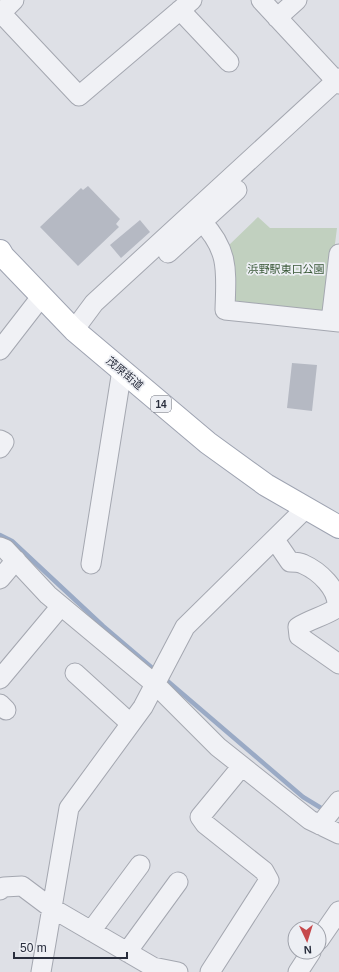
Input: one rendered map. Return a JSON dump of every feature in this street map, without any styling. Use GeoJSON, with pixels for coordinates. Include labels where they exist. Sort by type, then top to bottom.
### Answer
{"type":"FeatureCollection","features":[{"type":"Feature","properties":{"kind":"main road","name":"茂原街道"},"geometry":{"type":"LineString","coordinates":[[1,254],[74,330],[219,451],[266,485],[305,509],[339,527]]}},
{"type":"Feature","properties":{"kind":"street"},"geometry":{"type":"LineString","coordinates":[[14,0],[0,13],[79,96],[186,5],[229,62]]}},
{"type":"Feature","properties":{"kind":"street"},"geometry":{"type":"LineString","coordinates":[[261,0],[338,84]]}},
{"type":"Feature","properties":{"kind":"street"},"geometry":{"type":"LineString","coordinates":[[277,18],[297,0]]}},
{"type":"Feature","properties":{"kind":"street"},"geometry":{"type":"LineString","coordinates":[[74,330],[103,311],[202,222],[338,84]]}},
{"type":"Feature","properties":{"kind":"street"},"geometry":{"type":"LineString","coordinates":[[74,330],[94,303],[338,84]]}},
{"type":"Feature","properties":{"kind":"street"},"geometry":{"type":"LineString","coordinates":[[202,222],[220,246],[226,266],[225,310],[335,321],[339,254]]}},
{"type":"Feature","properties":{"kind":"street"},"geometry":{"type":"LineString","coordinates":[[0,350],[42,297]]}},
{"type":"Feature","properties":{"kind":"street"},"geometry":{"type":"LineString","coordinates":[[91,564],[122,370]]}},
{"type":"Feature","properties":{"kind":"street"},"geometry":{"type":"LineString","coordinates":[[0,440],[4,442],[0,448]]}},
{"type":"Feature","properties":{"kind":"street"},"geometry":{"type":"LineString","coordinates":[[41,972],[50,907],[69,808],[143,707],[156,685],[185,627],[305,509]]}},
{"type":"Feature","properties":{"kind":"street"},"geometry":{"type":"LineString","coordinates":[[275,540],[290,562],[302,563],[328,582],[335,592],[338,600],[337,608],[329,614],[305,622],[298,627],[299,636],[339,664]]}},
{"type":"Feature","properties":{"kind":"street"},"geometry":{"type":"LineString","coordinates":[[0,547],[5,549],[61,606],[156,685],[218,747],[310,820],[339,834]]}},
{"type":"Feature","properties":{"kind":"street"},"geometry":{"type":"LineString","coordinates":[[0,578],[16,560]]}},
{"type":"Feature","properties":{"kind":"street"},"geometry":{"type":"LineString","coordinates":[[0,679],[61,606]]}},
{"type":"Feature","properties":{"kind":"street"},"geometry":{"type":"LineString","coordinates":[[75,673],[130,723]]}},
{"type":"Feature","properties":{"kind":"street"},"geometry":{"type":"LineString","coordinates":[[210,972],[269,880],[264,870],[205,824],[200,818],[242,766]]}},
{"type":"Feature","properties":{"kind":"street"},"geometry":{"type":"LineString","coordinates":[[320,825],[339,801]]}},
{"type":"Feature","properties":{"kind":"street"},"geometry":{"type":"LineString","coordinates":[[91,931],[140,865]]}},
{"type":"Feature","properties":{"kind":"street"},"geometry":{"type":"LineString","coordinates":[[127,952],[178,882]]}},
{"type":"Feature","properties":{"kind":"street"},"geometry":{"type":"LineString","coordinates":[[0,890],[4,887],[22,886],[50,907],[153,967],[178,972]]}},
{"type":"Feature","properties":{"kind":"street"},"geometry":{"type":"LineString","coordinates":[[327,928],[339,911]]}},
{"type":"Feature","properties":{"kind":"street"},"geometry":{"type":"LineString","coordinates":[[298,972],[306,960]]}},
{"type":"Feature","properties":{"kind":"green space","name":"浜野駅東口公園"},"geometry":{"type":"Polygon","coordinates":[[[258,217],[270,228],[337,228],[326,315],[230,305],[228,246],[258,217]]]}},
{"type":"Feature","properties":{"kind":"building"},"geometry":{"type":"Polygon","coordinates":[[[88,186],[120,219],[116,224],[119,227],[78,266],[40,227],[81,188],[83,190],[88,186]]]}},
{"type":"Feature","properties":{"kind":"building"},"geometry":{"type":"Polygon","coordinates":[[[140,220],[150,232],[121,258],[110,245],[140,220]]]}},
{"type":"Feature","properties":{"kind":"building"},"geometry":{"type":"Polygon","coordinates":[[[292,363],[317,365],[312,411],[287,408],[292,363]]]}},
{"type":"Feature","properties":{"kind":"waterway"},"geometry":{"type":"LineString","coordinates":[[0,535],[12,541],[103,626],[157,672]]}},
{"type":"Feature","properties":{"kind":"waterway"},"geometry":{"type":"LineString","coordinates":[[164,678],[303,797],[326,811]]}}]}
